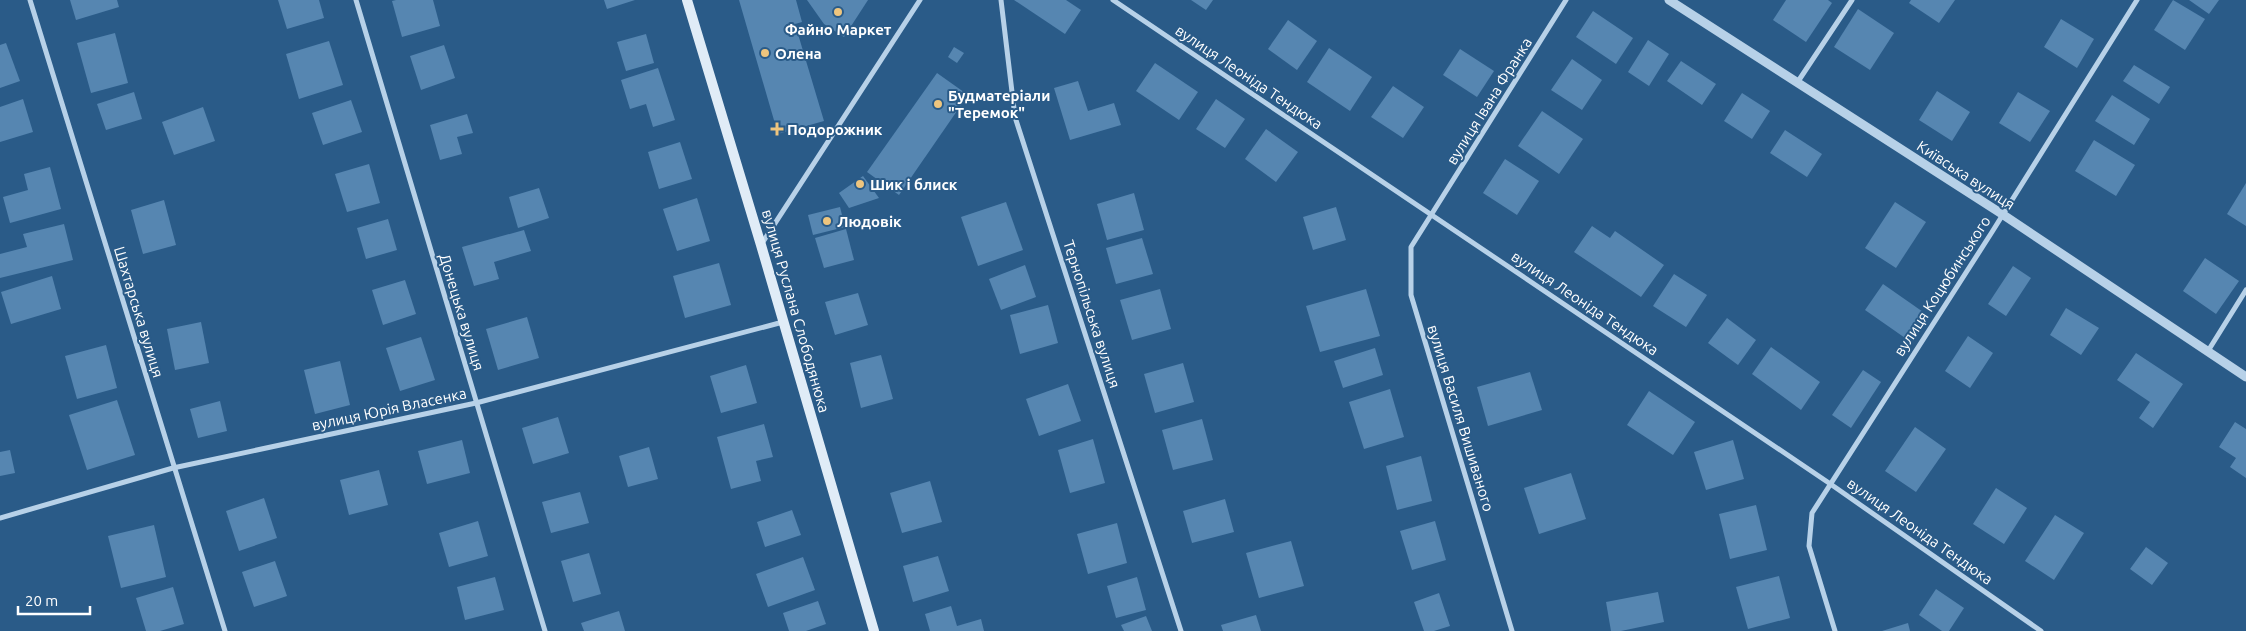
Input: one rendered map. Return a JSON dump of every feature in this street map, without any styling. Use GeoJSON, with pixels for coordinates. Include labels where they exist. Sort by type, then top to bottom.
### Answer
{"type":"FeatureCollection","features":[{"type":"Feature","properties":{"kind":"main road","name":"вулиця Руслана Слободянюка"},"geometry":{"type":"LineString","coordinates":[[687,0],[761,244],[874,631]]}},
{"type":"Feature","properties":{"kind":"street","name":"Шахтарська вулиця"},"geometry":{"type":"LineString","coordinates":[[30,0],[173,468],[225,631]]}},
{"type":"Feature","properties":{"kind":"street","name":"Донецька вулиця"},"geometry":{"type":"LineString","coordinates":[[356,0],[545,631]]}},
{"type":"Feature","properties":{"kind":"street"},"geometry":{"type":"LineString","coordinates":[[761,244],[920,0]]}},
{"type":"Feature","properties":{"kind":"street","name":"Тернопільська вулиця"},"geometry":{"type":"LineString","coordinates":[[1001,0],[1015,117],[1181,631]]}},
{"type":"Feature","properties":{"kind":"street","name":"вулиця Леоніда Тендюка"},"geometry":{"type":"LineString","coordinates":[[1113,0],[1829,484],[2041,631]]}},
{"type":"Feature","properties":{"kind":"street","name":"вулиця Івана Франка"},"geometry":{"type":"LineString","coordinates":[[1432,215],[1566,0]]}},
{"type":"Feature","properties":{"kind":"street","name":"Київська вулиця"},"geometry":{"type":"LineString","coordinates":[[1669,0],[2002,214],[2246,377]]}},
{"type":"Feature","properties":{"kind":"street"},"geometry":{"type":"LineString","coordinates":[[1797,83],[1852,0]]}},
{"type":"Feature","properties":{"kind":"street","name":"вулиця Коцюбинського"},"geometry":{"type":"LineString","coordinates":[[1835,631],[1809,546],[1812,513],[2137,0]]}},
{"type":"Feature","properties":{"kind":"street","name":"вулиця Василя Вишиваного"},"geometry":{"type":"LineString","coordinates":[[1432,215],[1411,247],[1411,295],[1512,631]]}},
{"type":"Feature","properties":{"kind":"street"},"geometry":{"type":"LineString","coordinates":[[2208,351],[2246,290]]}},
{"type":"Feature","properties":{"kind":"street","name":"вулиця Юрія Власенка"},"geometry":{"type":"LineString","coordinates":[[0,518],[173,468],[476,403],[783,322]]}},
{"type":"Feature","properties":{"kind":"building"},"geometry":{"type":"Polygon","coordinates":[[[70,0],[117,0],[119,7],[76,20],[70,0]]]}},
{"type":"Feature","properties":{"kind":"building"},"geometry":{"type":"Polygon","coordinates":[[[278,0],[319,0],[324,18],[287,29],[278,0]]]}},
{"type":"Feature","properties":{"kind":"building"},"geometry":{"type":"Polygon","coordinates":[[[433,0],[440,26],[402,37],[392,1],[433,0]]]}},
{"type":"Feature","properties":{"kind":"building"},"geometry":{"type":"Polygon","coordinates":[[[604,0],[635,0],[607,9],[604,0]]]}},
{"type":"Feature","properties":{"kind":"building"},"geometry":{"type":"Polygon","coordinates":[[[739,0],[796,0],[802,22],[795,24],[824,121],[778,134],[739,0]]]}},
{"type":"Feature","properties":{"kind":"building","name":"Файно Маркет"},"geometry":{"type":"Polygon","coordinates":[[[807,0],[868,0],[844,37],[824,24],[807,0]]]}},
{"type":"Feature","properties":{"kind":"building"},"geometry":{"type":"Polygon","coordinates":[[[1014,0],[1066,0],[1081,10],[1065,34],[1014,0]]]}},
{"type":"Feature","properties":{"kind":"building"},"geometry":{"type":"Polygon","coordinates":[[[1191,0],[1213,0],[1206,10],[1191,0]]]}},
{"type":"Feature","properties":{"kind":"building"},"geometry":{"type":"Polygon","coordinates":[[[1786,0],[1828,0],[1832,3],[1806,42],[1773,20],[1786,0]]]}},
{"type":"Feature","properties":{"kind":"building"},"geometry":{"type":"Polygon","coordinates":[[[1911,0],[1955,0],[1939,23],[1909,3],[1911,0]]]}},
{"type":"Feature","properties":{"kind":"building"},"geometry":{"type":"Polygon","coordinates":[[[2173,0],[2205,19],[2185,50],[2154,30],[2173,0]]]}},
{"type":"Feature","properties":{"kind":"building"},"geometry":{"type":"Polygon","coordinates":[[[2189,0],[2219,0],[2209,14],[2189,0]]]}},
{"type":"Feature","properties":{"kind":"building"},"geometry":{"type":"Polygon","coordinates":[[[1858,9],[1894,33],[1870,70],[1834,47],[1858,9]]]}},
{"type":"Feature","properties":{"kind":"building"},"geometry":{"type":"Polygon","coordinates":[[[1593,11],[1633,38],[1616,64],[1576,37],[1593,11]]]}},
{"type":"Feature","properties":{"kind":"building"},"geometry":{"type":"Polygon","coordinates":[[[2061,19],[2094,39],[2077,68],[2044,47],[2061,19]]]}},
{"type":"Feature","properties":{"kind":"building"},"geometry":{"type":"Polygon","coordinates":[[[1288,20],[1317,41],[1297,70],[1268,49],[1288,20]]]}},
{"type":"Feature","properties":{"kind":"building"},"geometry":{"type":"Polygon","coordinates":[[[115,33],[128,83],[91,93],[77,43],[115,33]]]}},
{"type":"Feature","properties":{"kind":"building"},"geometry":{"type":"Polygon","coordinates":[[[646,34],[654,63],[626,71],[617,42],[646,34]]]}},
{"type":"Feature","properties":{"kind":"building"},"geometry":{"type":"Polygon","coordinates":[[[1648,40],[1669,54],[1649,86],[1628,72],[1648,40]]]}},
{"type":"Feature","properties":{"kind":"building"},"geometry":{"type":"Polygon","coordinates":[[[329,41],[343,85],[299,99],[286,54],[329,41]]]}},
{"type":"Feature","properties":{"kind":"building"},"geometry":{"type":"Polygon","coordinates":[[[6,43],[20,81],[0,88],[0,45],[6,43]]]}},
{"type":"Feature","properties":{"kind":"building"},"geometry":{"type":"Polygon","coordinates":[[[444,45],[455,78],[421,90],[410,56],[444,45]]]}},
{"type":"Feature","properties":{"kind":"building"},"geometry":{"type":"Polygon","coordinates":[[[954,47],[964,53],[957,63],[948,57],[954,47]]]}},
{"type":"Feature","properties":{"kind":"building"},"geometry":{"type":"Polygon","coordinates":[[[1329,48],[1372,77],[1350,111],[1307,82],[1329,48]]]}},
{"type":"Feature","properties":{"kind":"building"},"geometry":{"type":"Polygon","coordinates":[[[1460,49],[1494,71],[1477,97],[1443,75],[1460,49]]]}},
{"type":"Feature","properties":{"kind":"building"},"geometry":{"type":"Polygon","coordinates":[[[1572,59],[1602,80],[1582,110],[1551,90],[1572,59]]]}},
{"type":"Feature","properties":{"kind":"building"},"geometry":{"type":"Polygon","coordinates":[[[1681,61],[1716,84],[1702,105],[1667,81],[1681,61]]]}},
{"type":"Feature","properties":{"kind":"building"},"geometry":{"type":"Polygon","coordinates":[[[1155,63],[1198,92],[1179,120],[1136,91],[1155,63]]]}},
{"type":"Feature","properties":{"kind":"building"},"geometry":{"type":"Polygon","coordinates":[[[2134,65],[2170,87],[2159,104],[2123,81],[2134,65]]]}},
{"type":"Feature","properties":{"kind":"building"},"geometry":{"type":"Polygon","coordinates":[[[658,68],[675,120],[653,127],[646,104],[630,109],[621,80],[658,68]]]}},
{"type":"Feature","properties":{"kind":"building"},"geometry":{"type":"Polygon","coordinates":[[[937,73],[968,95],[899,195],[867,172],[937,73]]]}},
{"type":"Feature","properties":{"kind":"building"},"geometry":{"type":"Polygon","coordinates":[[[1078,81],[1088,111],[1114,103],[1121,125],[1070,140],[1054,88],[1078,81]]]}},
{"type":"Feature","properties":{"kind":"building"},"geometry":{"type":"Polygon","coordinates":[[[1393,86],[1424,107],[1403,138],[1371,117],[1393,86]]]}},
{"type":"Feature","properties":{"kind":"building"},"geometry":{"type":"Polygon","coordinates":[[[1937,91],[1970,112],[1952,141],[1919,120],[1937,91]]]}},
{"type":"Feature","properties":{"kind":"building"},"geometry":{"type":"Polygon","coordinates":[[[134,92],[142,119],[106,130],[97,104],[134,92]]]}},
{"type":"Feature","properties":{"kind":"building"},"geometry":{"type":"Polygon","coordinates":[[[2018,92],[2050,111],[2030,142],[1999,123],[2018,92]]]}},
{"type":"Feature","properties":{"kind":"building"},"geometry":{"type":"Polygon","coordinates":[[[1742,93],[1770,111],[1752,139],[1724,121],[1742,93]]]}},
{"type":"Feature","properties":{"kind":"building"},"geometry":{"type":"Polygon","coordinates":[[[2112,95],[2150,119],[2134,145],[2095,121],[2112,95]]]}},
{"type":"Feature","properties":{"kind":"building"},"geometry":{"type":"Polygon","coordinates":[[[23,99],[33,132],[0,142],[0,107],[23,99]]]}},
{"type":"Feature","properties":{"kind":"building"},"geometry":{"type":"Polygon","coordinates":[[[1216,99],[1245,119],[1225,148],[1196,129],[1216,99]]]}},
{"type":"Feature","properties":{"kind":"building"},"geometry":{"type":"Polygon","coordinates":[[[351,100],[362,132],[323,145],[312,113],[351,100]]]}},
{"type":"Feature","properties":{"kind":"building"},"geometry":{"type":"Polygon","coordinates":[[[203,107],[215,141],[174,155],[162,122],[203,107]]]}},
{"type":"Feature","properties":{"kind":"building"},"geometry":{"type":"Polygon","coordinates":[[[1542,111],[1583,139],[1559,174],[1518,146],[1542,111]]]}},
{"type":"Feature","properties":{"kind":"building"},"geometry":{"type":"Polygon","coordinates":[[[467,114],[473,133],[457,137],[462,154],[440,160],[430,125],[467,114]]]}},
{"type":"Feature","properties":{"kind":"building"},"geometry":{"type":"Polygon","coordinates":[[[1266,129],[1298,152],[1276,182],[1245,159],[1266,129]]]}},
{"type":"Feature","properties":{"kind":"building"},"geometry":{"type":"Polygon","coordinates":[[[1785,130],[1822,154],[1807,177],[1770,153],[1785,130]]]}},
{"type":"Feature","properties":{"kind":"building"},"geometry":{"type":"Polygon","coordinates":[[[2094,140],[2135,165],[2116,196],[2075,171],[2094,140]]]}},
{"type":"Feature","properties":{"kind":"building"},"geometry":{"type":"Polygon","coordinates":[[[680,142],[692,179],[659,189],[648,152],[680,142]]]}},
{"type":"Feature","properties":{"kind":"building"},"geometry":{"type":"Polygon","coordinates":[[[1505,159],[1539,181],[1517,215],[1483,193],[1505,159]]]}},
{"type":"Feature","properties":{"kind":"building"},"geometry":{"type":"Polygon","coordinates":[[[369,164],[380,203],[347,212],[335,174],[369,164]]]}},
{"type":"Feature","properties":{"kind":"building"},"geometry":{"type":"Polygon","coordinates":[[[50,167],[61,209],[10,223],[3,197],[28,190],[24,174],[50,167]]]}},
{"type":"Feature","properties":{"kind":"building","name":"Шик і блиск"},"geometry":{"type":"Polygon","coordinates":[[[863,176],[879,198],[849,208],[839,193],[863,176]]]}},
{"type":"Feature","properties":{"kind":"building"},"geometry":{"type":"Polygon","coordinates":[[[2246,183],[2246,226],[2227,214],[2246,183]]]}},
{"type":"Feature","properties":{"kind":"building"},"geometry":{"type":"Polygon","coordinates":[[[539,188],[549,218],[518,228],[509,197],[539,188]]]}},
{"type":"Feature","properties":{"kind":"building"},"geometry":{"type":"Polygon","coordinates":[[[1134,193],[1144,230],[1107,240],[1097,204],[1134,193]]]}},
{"type":"Feature","properties":{"kind":"building"},"geometry":{"type":"Polygon","coordinates":[[[697,198],[710,241],[677,251],[663,209],[697,198]]]}},
{"type":"Feature","properties":{"kind":"building"},"geometry":{"type":"Polygon","coordinates":[[[164,200],[176,245],[143,254],[131,210],[164,200]]]}},
{"type":"Feature","properties":{"kind":"building"},"geometry":{"type":"Polygon","coordinates":[[[1006,202],[1023,250],[978,266],[961,217],[1006,202]]]}},
{"type":"Feature","properties":{"kind":"building"},"geometry":{"type":"Polygon","coordinates":[[[1895,202],[1926,222],[1896,268],[1865,248],[1895,202]]]}},
{"type":"Feature","properties":{"kind":"building","name":"Людовік"},"geometry":{"type":"Polygon","coordinates":[[[840,207],[845,227],[813,235],[808,215],[840,207]]]}},
{"type":"Feature","properties":{"kind":"building"},"geometry":{"type":"Polygon","coordinates":[[[1336,207],[1346,240],[1313,250],[1303,217],[1336,207]]]}},
{"type":"Feature","properties":{"kind":"building"},"geometry":{"type":"Polygon","coordinates":[[[388,219],[397,250],[366,259],[357,228],[388,219]]]}},
{"type":"Feature","properties":{"kind":"building"},"geometry":{"type":"Polygon","coordinates":[[[64,224],[73,260],[0,278],[0,254],[27,247],[23,234],[64,224]]]}},
{"type":"Feature","properties":{"kind":"building"},"geometry":{"type":"Polygon","coordinates":[[[1592,226],[1610,238],[1615,231],[1664,265],[1641,297],[1574,252],[1592,226]]]}},
{"type":"Feature","properties":{"kind":"building"},"geometry":{"type":"Polygon","coordinates":[[[846,229],[854,260],[824,268],[815,238],[846,229]]]}},
{"type":"Feature","properties":{"kind":"building"},"geometry":{"type":"Polygon","coordinates":[[[524,230],[531,251],[494,262],[499,279],[474,286],[462,247],[524,230]]]}},
{"type":"Feature","properties":{"kind":"building"},"geometry":{"type":"Polygon","coordinates":[[[1142,238],[1153,274],[1116,284],[1106,248],[1142,238]]]}},
{"type":"Feature","properties":{"kind":"building"},"geometry":{"type":"Polygon","coordinates":[[[2205,258],[2239,281],[2216,314],[2183,291],[2205,258]]]}},
{"type":"Feature","properties":{"kind":"building"},"geometry":{"type":"Polygon","coordinates":[[[719,263],[731,305],[685,318],[673,276],[719,263]]]}},
{"type":"Feature","properties":{"kind":"building"},"geometry":{"type":"Polygon","coordinates":[[[1025,265],[1036,297],[1001,310],[989,279],[1025,265]]]}},
{"type":"Feature","properties":{"kind":"building"},"geometry":{"type":"Polygon","coordinates":[[[2013,266],[2031,278],[2006,316],[1988,304],[2013,266]]]}},
{"type":"Feature","properties":{"kind":"building"},"geometry":{"type":"Polygon","coordinates":[[[1674,274],[1707,295],[1686,327],[1653,306],[1674,274]]]}},
{"type":"Feature","properties":{"kind":"building"},"geometry":{"type":"Polygon","coordinates":[[[52,276],[61,309],[11,324],[1,292],[52,276]]]}},
{"type":"Feature","properties":{"kind":"building"},"geometry":{"type":"Polygon","coordinates":[[[405,280],[416,314],[383,325],[372,290],[405,280]]]}},
{"type":"Feature","properties":{"kind":"building"},"geometry":{"type":"Polygon","coordinates":[[[1883,284],[1926,314],[1908,340],[1865,310],[1883,284]]]}},
{"type":"Feature","properties":{"kind":"building"},"geometry":{"type":"Polygon","coordinates":[[[1160,289],[1171,329],[1132,340],[1120,300],[1160,289]]]}},
{"type":"Feature","properties":{"kind":"building"},"geometry":{"type":"Polygon","coordinates":[[[1366,289],[1380,336],[1320,352],[1306,306],[1366,289]]]}},
{"type":"Feature","properties":{"kind":"building"},"geometry":{"type":"Polygon","coordinates":[[[858,293],[868,325],[835,335],[825,302],[858,293]]]}},
{"type":"Feature","properties":{"kind":"building"},"geometry":{"type":"Polygon","coordinates":[[[1048,305],[1058,343],[1020,354],[1010,315],[1048,305]]]}},
{"type":"Feature","properties":{"kind":"building"},"geometry":{"type":"Polygon","coordinates":[[[2066,308],[2099,328],[2081,355],[2050,335],[2066,308]]]}},
{"type":"Feature","properties":{"kind":"building"},"geometry":{"type":"Polygon","coordinates":[[[527,317],[539,358],[498,370],[486,329],[527,317]]]}},
{"type":"Feature","properties":{"kind":"building"},"geometry":{"type":"Polygon","coordinates":[[[1727,318],[1756,340],[1738,365],[1708,343],[1727,318]]]}},
{"type":"Feature","properties":{"kind":"building"},"geometry":{"type":"Polygon","coordinates":[[[201,322],[209,363],[175,370],[167,329],[201,322]]]}},
{"type":"Feature","properties":{"kind":"building"},"geometry":{"type":"Polygon","coordinates":[[[1968,336],[1993,353],[1970,388],[1945,371],[1968,336]]]}},
{"type":"Feature","properties":{"kind":"building"},"geometry":{"type":"Polygon","coordinates":[[[421,337],[435,380],[400,391],[386,348],[421,337]]]}},
{"type":"Feature","properties":{"kind":"building"},"geometry":{"type":"Polygon","coordinates":[[[106,345],[117,388],[77,399],[65,356],[106,345]]]}},
{"type":"Feature","properties":{"kind":"building"},"geometry":{"type":"Polygon","coordinates":[[[1771,347],[1820,382],[1801,410],[1752,374],[1771,347]]]}},
{"type":"Feature","properties":{"kind":"building"},"geometry":{"type":"Polygon","coordinates":[[[1375,348],[1383,375],[1343,388],[1334,361],[1375,348]]]}},
{"type":"Feature","properties":{"kind":"building"},"geometry":{"type":"Polygon","coordinates":[[[2136,353],[2183,384],[2153,428],[2139,418],[2150,402],[2117,380],[2136,353]]]}},
{"type":"Feature","properties":{"kind":"building"},"geometry":{"type":"Polygon","coordinates":[[[881,355],[893,399],[861,408],[850,363],[881,355]]]}},
{"type":"Feature","properties":{"kind":"building"},"geometry":{"type":"Polygon","coordinates":[[[340,361],[350,405],[315,414],[304,370],[340,361]]]}},
{"type":"Feature","properties":{"kind":"building"},"geometry":{"type":"Polygon","coordinates":[[[1183,363],[1194,402],[1155,413],[1144,374],[1183,363]]]}},
{"type":"Feature","properties":{"kind":"building"},"geometry":{"type":"Polygon","coordinates":[[[746,365],[757,403],[721,413],[710,376],[746,365]]]}},
{"type":"Feature","properties":{"kind":"building"},"geometry":{"type":"Polygon","coordinates":[[[1863,370],[1881,382],[1851,428],[1832,415],[1863,370]]]}},
{"type":"Feature","properties":{"kind":"building"},"geometry":{"type":"Polygon","coordinates":[[[1530,372],[1542,410],[1488,426],[1477,387],[1530,372]]]}},
{"type":"Feature","properties":{"kind":"building"},"geometry":{"type":"Polygon","coordinates":[[[1068,384],[1081,421],[1039,436],[1026,399],[1068,384]]]}},
{"type":"Feature","properties":{"kind":"building"},"geometry":{"type":"Polygon","coordinates":[[[1390,389],[1404,437],[1364,449],[1349,402],[1390,389]]]}},
{"type":"Feature","properties":{"kind":"building"},"geometry":{"type":"Polygon","coordinates":[[[1649,391],[1695,422],[1673,455],[1627,425],[1649,391]]]}},
{"type":"Feature","properties":{"kind":"building"},"geometry":{"type":"Polygon","coordinates":[[[117,400],[135,455],[87,470],[69,415],[117,400]]]}},
{"type":"Feature","properties":{"kind":"building"},"geometry":{"type":"Polygon","coordinates":[[[220,401],[227,431],[198,438],[190,409],[220,401]]]}},
{"type":"Feature","properties":{"kind":"building"},"geometry":{"type":"Polygon","coordinates":[[[558,417],[569,453],[533,464],[522,428],[558,417]]]}},
{"type":"Feature","properties":{"kind":"building"},"geometry":{"type":"Polygon","coordinates":[[[1202,419],[1213,460],[1173,470],[1162,430],[1202,419]]]}},
{"type":"Feature","properties":{"kind":"building"},"geometry":{"type":"Polygon","coordinates":[[[2235,422],[2246,429],[2246,478],[2230,467],[2236,458],[2219,447],[2235,422]]]}},
{"type":"Feature","properties":{"kind":"building"},"geometry":{"type":"Polygon","coordinates":[[[764,424],[773,457],[756,461],[761,481],[731,489],[717,437],[764,424]]]}},
{"type":"Feature","properties":{"kind":"building"},"geometry":{"type":"Polygon","coordinates":[[[1915,427],[1946,449],[1916,492],[1885,471],[1915,427]]]}},
{"type":"Feature","properties":{"kind":"building"},"geometry":{"type":"Polygon","coordinates":[[[1093,439],[1105,483],[1070,493],[1058,450],[1093,439]]]}},
{"type":"Feature","properties":{"kind":"building"},"geometry":{"type":"Polygon","coordinates":[[[462,440],[470,473],[427,484],[418,451],[462,440]]]}},
{"type":"Feature","properties":{"kind":"building"},"geometry":{"type":"Polygon","coordinates":[[[1733,440],[1744,479],[1706,490],[1694,452],[1733,440]]]}},
{"type":"Feature","properties":{"kind":"building"},"geometry":{"type":"Polygon","coordinates":[[[649,447],[658,479],[628,487],[619,456],[649,447]]]}},
{"type":"Feature","properties":{"kind":"building"},"geometry":{"type":"Polygon","coordinates":[[[10,450],[15,473],[0,476],[0,452],[10,450]]]}},
{"type":"Feature","properties":{"kind":"building"},"geometry":{"type":"Polygon","coordinates":[[[1421,456],[1432,501],[1397,510],[1386,466],[1421,456]]]}},
{"type":"Feature","properties":{"kind":"building"},"geometry":{"type":"Polygon","coordinates":[[[379,470],[388,505],[349,515],[340,480],[379,470]]]}},
{"type":"Feature","properties":{"kind":"building"},"geometry":{"type":"Polygon","coordinates":[[[1571,473],[1586,519],[1539,534],[1524,488],[1571,473]]]}},
{"type":"Feature","properties":{"kind":"building"},"geometry":{"type":"Polygon","coordinates":[[[930,481],[942,522],[902,533],[890,493],[930,481]]]}},
{"type":"Feature","properties":{"kind":"building"},"geometry":{"type":"Polygon","coordinates":[[[1996,488],[2027,508],[2004,544],[1973,524],[1996,488]]]}},
{"type":"Feature","properties":{"kind":"building"},"geometry":{"type":"Polygon","coordinates":[[[580,492],[589,523],[551,533],[542,502],[580,492]]]}},
{"type":"Feature","properties":{"kind":"building"},"geometry":{"type":"Polygon","coordinates":[[[264,498],[277,538],[239,551],[226,511],[264,498]]]}},
{"type":"Feature","properties":{"kind":"building"},"geometry":{"type":"Polygon","coordinates":[[[1225,499],[1234,532],[1192,543],[1183,511],[1225,499]]]}},
{"type":"Feature","properties":{"kind":"building"},"geometry":{"type":"Polygon","coordinates":[[[1756,505],[1767,550],[1730,559],[1719,514],[1756,505]]]}},
{"type":"Feature","properties":{"kind":"building"},"geometry":{"type":"Polygon","coordinates":[[[792,510],[801,535],[765,547],[757,522],[792,510]]]}},
{"type":"Feature","properties":{"kind":"building"},"geometry":{"type":"Polygon","coordinates":[[[2055,515],[2084,533],[2054,580],[2025,561],[2055,515]]]}},
{"type":"Feature","properties":{"kind":"building"},"geometry":{"type":"Polygon","coordinates":[[[478,521],[488,556],[449,567],[439,533],[478,521]]]}},
{"type":"Feature","properties":{"kind":"building"},"geometry":{"type":"Polygon","coordinates":[[[1435,521],[1446,560],[1412,570],[1400,531],[1435,521]]]}},
{"type":"Feature","properties":{"kind":"building"},"geometry":{"type":"Polygon","coordinates":[[[1117,523],[1127,563],[1088,574],[1077,534],[1117,523]]]}},
{"type":"Feature","properties":{"kind":"building"},"geometry":{"type":"Polygon","coordinates":[[[154,525],[166,577],[121,588],[108,536],[154,525]]]}},
{"type":"Feature","properties":{"kind":"building"},"geometry":{"type":"Polygon","coordinates":[[[1291,541],[1304,586],[1259,598],[1246,553],[1291,541]]]}},
{"type":"Feature","properties":{"kind":"building"},"geometry":{"type":"Polygon","coordinates":[[[2146,547],[2168,563],[2152,585],[2130,569],[2146,547]]]}},
{"type":"Feature","properties":{"kind":"building"},"geometry":{"type":"Polygon","coordinates":[[[589,553],[601,594],[573,602],[561,561],[589,553]]]}},
{"type":"Feature","properties":{"kind":"building"},"geometry":{"type":"Polygon","coordinates":[[[938,556],[949,591],[913,602],[903,566],[938,556]]]}},
{"type":"Feature","properties":{"kind":"building"},"geometry":{"type":"Polygon","coordinates":[[[803,557],[815,590],[768,607],[756,574],[803,557]]]}},
{"type":"Feature","properties":{"kind":"building"},"geometry":{"type":"Polygon","coordinates":[[[275,561],[287,596],[254,607],[242,572],[275,561]]]}},
{"type":"Feature","properties":{"kind":"building"},"geometry":{"type":"Polygon","coordinates":[[[1779,576],[1790,618],[1748,629],[1736,587],[1779,576]]]}},
{"type":"Feature","properties":{"kind":"building"},"geometry":{"type":"Polygon","coordinates":[[[495,577],[504,610],[465,620],[457,587],[495,577]]]}},
{"type":"Feature","properties":{"kind":"building"},"geometry":{"type":"Polygon","coordinates":[[[1137,577],[1146,610],[1116,618],[1107,586],[1137,577]]]}},
{"type":"Feature","properties":{"kind":"building"},"geometry":{"type":"Polygon","coordinates":[[[173,587],[184,624],[160,631],[146,631],[136,598],[173,587]]]}},
{"type":"Feature","properties":{"kind":"building"},"geometry":{"type":"Polygon","coordinates":[[[1936,589],[1964,608],[1949,631],[1942,631],[1919,615],[1936,589]]]}},
{"type":"Feature","properties":{"kind":"building"},"geometry":{"type":"Polygon","coordinates":[[[1658,592],[1664,622],[1621,631],[1611,631],[1606,602],[1658,592]]]}},
{"type":"Feature","properties":{"kind":"building"},"geometry":{"type":"Polygon","coordinates":[[[1439,593],[1450,626],[1434,631],[1424,631],[1414,602],[1439,593]]]}},
{"type":"Feature","properties":{"kind":"building"},"geometry":{"type":"Polygon","coordinates":[[[818,601],[826,624],[806,631],[789,631],[783,613],[818,601]]]}},
{"type":"Feature","properties":{"kind":"building"},"geometry":{"type":"Polygon","coordinates":[[[951,606],[957,626],[981,619],[984,631],[930,631],[925,614],[951,606]]]}},
{"type":"Feature","properties":{"kind":"building"},"geometry":{"type":"Polygon","coordinates":[[[619,611],[625,631],[584,631],[581,623],[619,611]]]}},
{"type":"Feature","properties":{"kind":"building"},"geometry":{"type":"Polygon","coordinates":[[[1256,615],[1261,631],[1223,631],[1221,625],[1256,615]]]}},
{"type":"Feature","properties":{"kind":"building"},"geometry":{"type":"Polygon","coordinates":[[[1146,616],[1152,631],[1124,631],[1121,625],[1146,616]]]}},
{"type":"Feature","properties":{"kind":"building"},"geometry":{"type":"Polygon","coordinates":[[[1908,623],[1910,631],[1882,631],[1908,623]]]}},
{"type":"Feature","properties":{"kind":"place","name":"Файно Маркет"},"geometry":{"type":"Point","coordinates":[838,12]}},
{"type":"Feature","properties":{"kind":"place","name":"Олена"},"geometry":{"type":"Point","coordinates":[765,53]}},
{"type":"Feature","properties":{"kind":"place","name":"Будматеріали \"Теремок\""},"geometry":{"type":"Point","coordinates":[938,104]}},
{"type":"Feature","properties":{"kind":"place","name":"Подорожник"},"geometry":{"type":"Point","coordinates":[777,129]}},
{"type":"Feature","properties":{"kind":"place","name":"Шик і блиск"},"geometry":{"type":"Point","coordinates":[860,184]}},
{"type":"Feature","properties":{"kind":"place","name":"Людовік"},"geometry":{"type":"Point","coordinates":[827,221]}}]}
